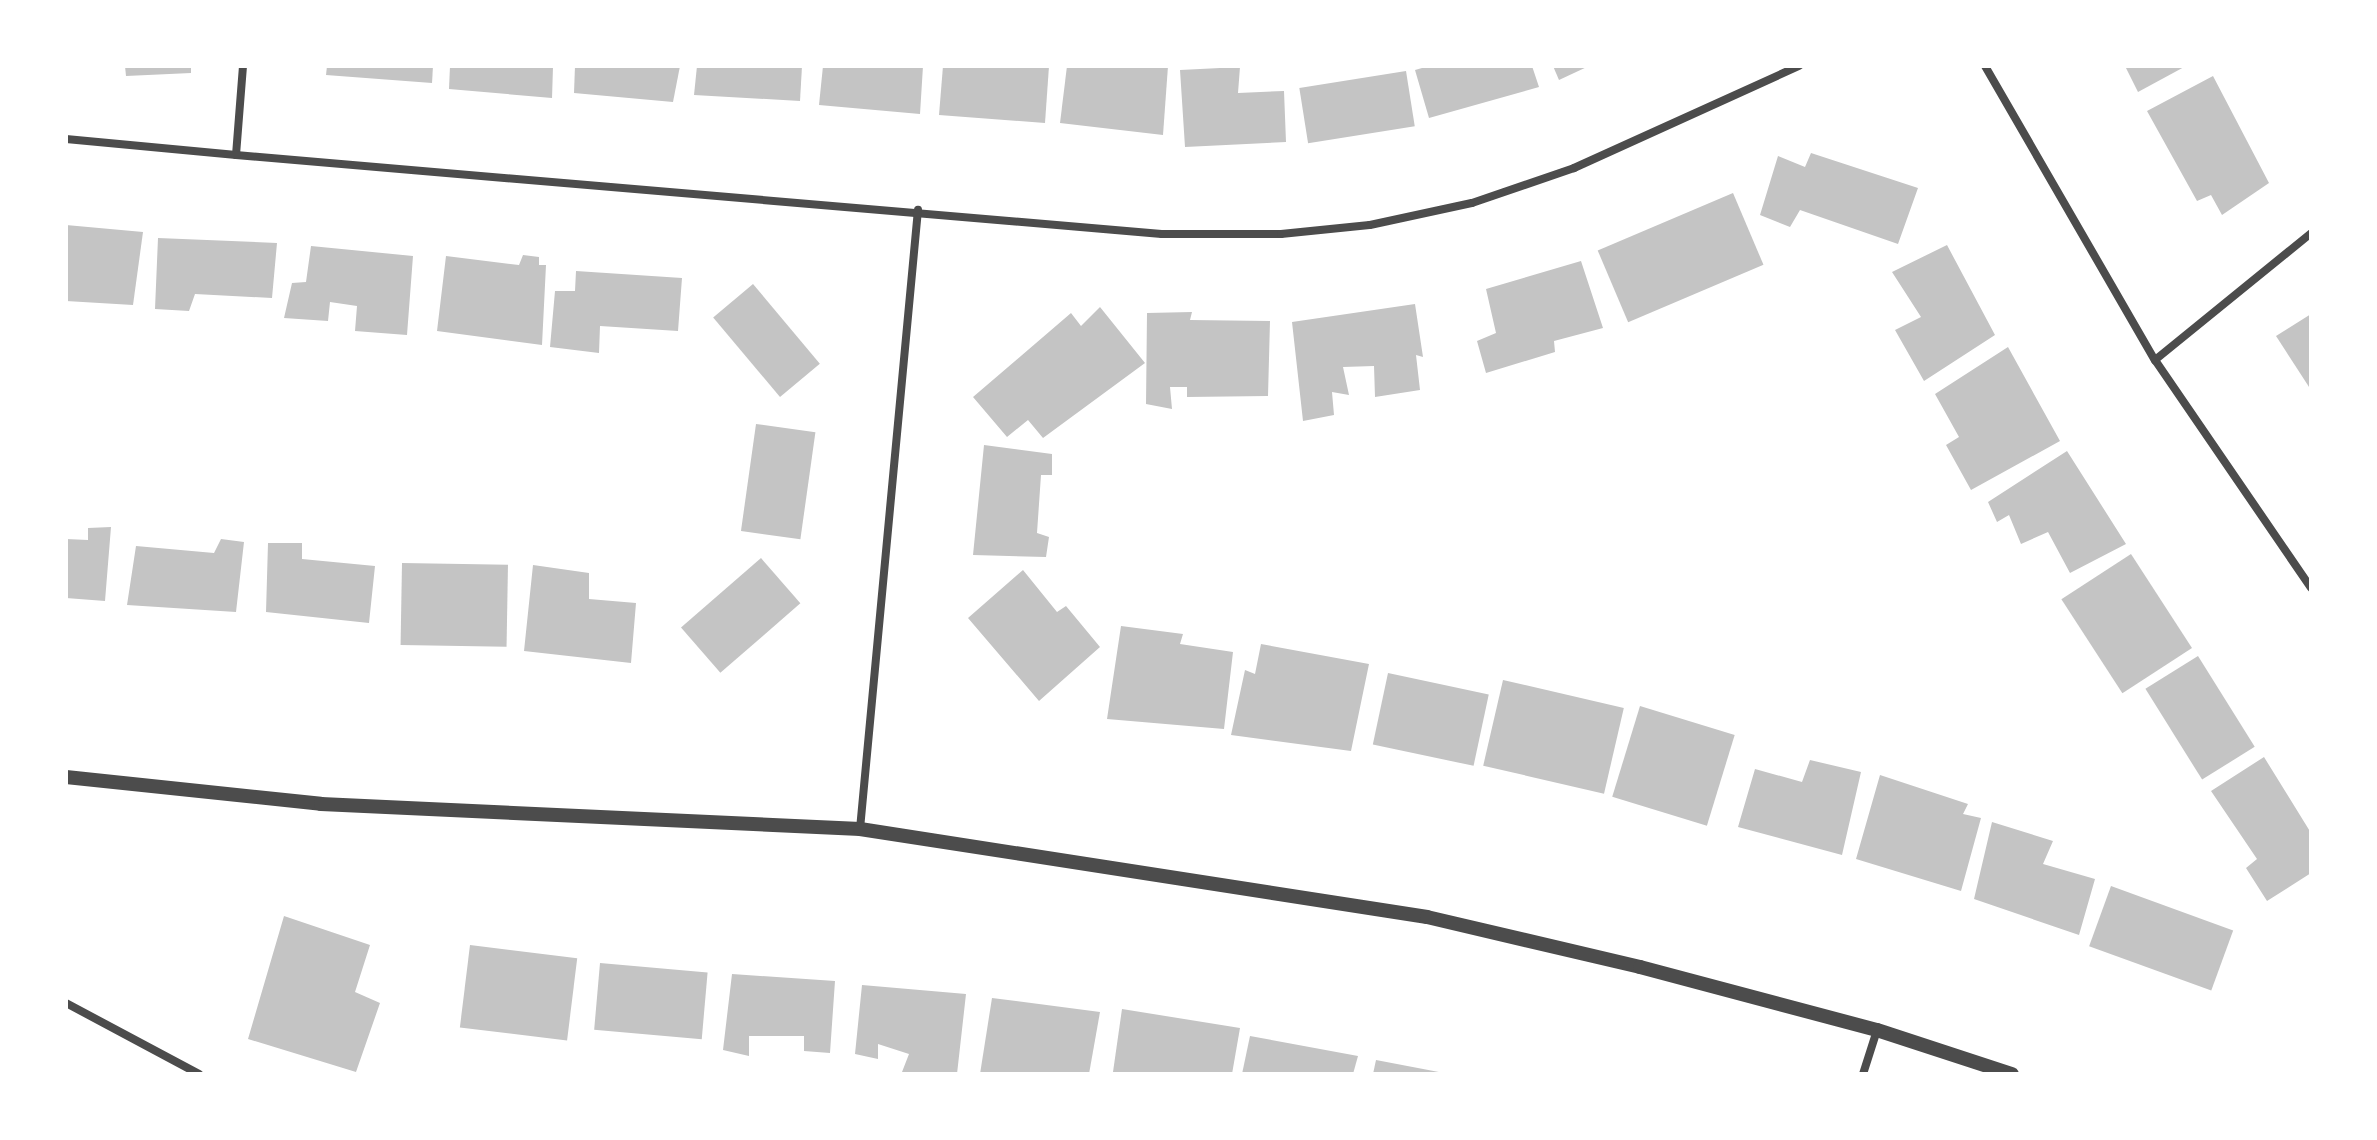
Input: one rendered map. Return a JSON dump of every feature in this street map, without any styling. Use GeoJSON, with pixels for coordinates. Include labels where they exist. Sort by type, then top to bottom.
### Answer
{"type":"FeatureCollection","features":[{"type":"Feature","properties":{"kind":"street"},"geometry":{"type":"LineString","coordinates":[[236,155],[243,66]]}},
{"type":"Feature","properties":{"kind":"street"},"geometry":{"type":"LineString","coordinates":[[66,139],[918,210],[1162,234],[1281,234],[1370,225],[1472,203],[1574,168],[1799,66]]}},
{"type":"Feature","properties":{"kind":"street"},"geometry":{"type":"LineString","coordinates":[[1985,66],[2155,360],[2311,588]]}},
{"type":"Feature","properties":{"kind":"street"},"geometry":{"type":"LineString","coordinates":[[860,829],[918,210]]}},
{"type":"Feature","properties":{"kind":"street"},"geometry":{"type":"LineString","coordinates":[[2155,360],[2311,233]]}},
{"type":"Feature","properties":{"kind":"street"},"geometry":{"type":"LineString","coordinates":[[66,777],[321,804],[860,829],[1427,917],[1877,1030],[2012,1074]]}},
{"type":"Feature","properties":{"kind":"street"},"geometry":{"type":"LineString","coordinates":[[66,1003],[199,1074]]}},
{"type":"Feature","properties":{"kind":"street"},"geometry":{"type":"LineString","coordinates":[[1863,1074],[1877,1030]]}},
{"type":"Feature","properties":{"kind":"building"},"geometry":{"type":"Polygon","coordinates":[[[125,66],[191,66],[191,73],[126,76],[125,66]]]}},
{"type":"Feature","properties":{"kind":"building"},"geometry":{"type":"Polygon","coordinates":[[[327,66],[433,66],[432,83],[326,75],[327,66]]]}},
{"type":"Feature","properties":{"kind":"building"},"geometry":{"type":"Polygon","coordinates":[[[450,66],[553,66],[552,98],[449,89],[450,66]]]}},
{"type":"Feature","properties":{"kind":"building"},"geometry":{"type":"Polygon","coordinates":[[[575,66],[680,66],[673,102],[574,93],[575,66]]]}},
{"type":"Feature","properties":{"kind":"building"},"geometry":{"type":"Polygon","coordinates":[[[697,66],[802,66],[800,101],[694,95],[697,66]]]}},
{"type":"Feature","properties":{"kind":"building"},"geometry":{"type":"Polygon","coordinates":[[[823,66],[923,66],[920,114],[819,105],[823,66]]]}},
{"type":"Feature","properties":{"kind":"building"},"geometry":{"type":"Polygon","coordinates":[[[943,66],[1049,66],[1045,123],[939,115],[943,66]]]}},
{"type":"Feature","properties":{"kind":"building"},"geometry":{"type":"Polygon","coordinates":[[[1067,66],[1168,66],[1163,135],[1060,123],[1067,66]]]}},
{"type":"Feature","properties":{"kind":"building"},"geometry":{"type":"Polygon","coordinates":[[[1429,66],[1532,66],[1539,87],[1429,118],[1415,70],[1429,66]]]}},
{"type":"Feature","properties":{"kind":"building"},"geometry":{"type":"Polygon","coordinates":[[[1553,66],[1589,66],[1559,80],[1553,66]]]}},
{"type":"Feature","properties":{"kind":"building"},"geometry":{"type":"Polygon","coordinates":[[[2125,66],[2186,66],[2138,92],[2125,66]]]}},
{"type":"Feature","properties":{"kind":"building"},"geometry":{"type":"Polygon","coordinates":[[[1240,67],[1238,93],[1284,91],[1286,142],[1185,147],[1180,70],[1240,67]]]}},
{"type":"Feature","properties":{"kind":"building"},"geometry":{"type":"Polygon","coordinates":[[[1406,71],[1415,126],[1308,143],[1299,88],[1406,71]]]}},
{"type":"Feature","properties":{"kind":"building"},"geometry":{"type":"Polygon","coordinates":[[[2213,76],[2269,183],[2222,215],[2211,195],[2197,201],[2147,111],[2213,76]]]}},
{"type":"Feature","properties":{"kind":"building"},"geometry":{"type":"Polygon","coordinates":[[[1811,153],[1918,188],[1898,244],[1800,210],[1790,227],[1760,215],[1778,156],[1805,167],[1811,153]]]}},
{"type":"Feature","properties":{"kind":"building"},"geometry":{"type":"Polygon","coordinates":[[[1733,193],[1763,265],[1628,322],[1598,250],[1733,193]]]}},
{"type":"Feature","properties":{"kind":"building"},"geometry":{"type":"Polygon","coordinates":[[[66,225],[143,232],[133,305],[66,301],[66,225]]]}},
{"type":"Feature","properties":{"kind":"building"},"geometry":{"type":"Polygon","coordinates":[[[158,238],[277,243],[272,298],[195,294],[189,311],[155,309],[158,238]]]}},
{"type":"Feature","properties":{"kind":"building"},"geometry":{"type":"Polygon","coordinates":[[[1947,245],[1995,335],[1924,381],[1895,330],[1921,317],[1892,272],[1947,245]]]}},
{"type":"Feature","properties":{"kind":"building"},"geometry":{"type":"Polygon","coordinates":[[[311,246],[413,256],[407,335],[355,331],[357,306],[330,302],[328,321],[284,318],[292,283],[306,282],[311,246]]]}},
{"type":"Feature","properties":{"kind":"building"},"geometry":{"type":"Polygon","coordinates":[[[523,255],[539,257],[539,265],[546,265],[542,345],[437,331],[446,256],[519,265],[523,255]]]}},
{"type":"Feature","properties":{"kind":"building"},"geometry":{"type":"Polygon","coordinates":[[[1581,261],[1603,328],[1554,341],[1555,352],[1486,373],[1477,341],[1496,333],[1486,289],[1581,261]]]}},
{"type":"Feature","properties":{"kind":"building"},"geometry":{"type":"Polygon","coordinates":[[[576,271],[682,278],[678,331],[600,326],[599,353],[550,347],[555,291],[575,291],[576,271]]]}},
{"type":"Feature","properties":{"kind":"building"},"geometry":{"type":"Polygon","coordinates":[[[753,284],[820,364],[780,397],[713,317],[753,284]]]}},
{"type":"Feature","properties":{"kind":"building"},"geometry":{"type":"Polygon","coordinates":[[[1415,304],[1423,357],[1416,355],[1420,390],[1375,397],[1374,366],[1343,367],[1349,395],[1332,392],[1334,415],[1303,421],[1292,322],[1415,304]]]}},
{"type":"Feature","properties":{"kind":"building"},"geometry":{"type":"Polygon","coordinates":[[[1100,307],[1145,363],[1043,438],[1028,420],[1007,437],[973,397],[1071,313],[1081,326],[1100,307]]]}},
{"type":"Feature","properties":{"kind":"building"},"geometry":{"type":"Polygon","coordinates":[[[1192,312],[1190,320],[1270,321],[1268,396],[1187,397],[1187,387],[1170,387],[1172,409],[1146,404],[1147,313],[1192,312]]]}},
{"type":"Feature","properties":{"kind":"building"},"geometry":{"type":"Polygon","coordinates":[[[2311,314],[2311,390],[2276,336],[2311,314]]]}},
{"type":"Feature","properties":{"kind":"building"},"geometry":{"type":"Polygon","coordinates":[[[2008,347],[2060,441],[1971,490],[1946,445],[1959,437],[1935,394],[2008,347]]]}},
{"type":"Feature","properties":{"kind":"building"},"geometry":{"type":"Polygon","coordinates":[[[756,424],[815,432],[800,539],[741,531],[756,424]]]}},
{"type":"Feature","properties":{"kind":"building"},"geometry":{"type":"Polygon","coordinates":[[[984,445],[1052,454],[1052,475],[1041,475],[1037,533],[1049,537],[1046,557],[973,555],[984,445]]]}},
{"type":"Feature","properties":{"kind":"building"},"geometry":{"type":"Polygon","coordinates":[[[2067,451],[2126,544],[2070,573],[2048,532],[2021,544],[2009,515],[1997,522],[1988,502],[2067,451]]]}},
{"type":"Feature","properties":{"kind":"building"},"geometry":{"type":"Polygon","coordinates":[[[111,527],[105,601],[66,598],[66,539],[88,540],[88,528],[111,527]]]}},
{"type":"Feature","properties":{"kind":"building"},"geometry":{"type":"Polygon","coordinates":[[[221,539],[244,542],[236,612],[127,605],[136,546],[214,553],[221,539]]]}},
{"type":"Feature","properties":{"kind":"building"},"geometry":{"type":"Polygon","coordinates":[[[268,543],[302,543],[302,559],[375,566],[369,623],[266,612],[268,543]]]}},
{"type":"Feature","properties":{"kind":"building"},"geometry":{"type":"Polygon","coordinates":[[[2131,554],[2192,648],[2122,693],[2061,599],[2131,554]]]}},
{"type":"Feature","properties":{"kind":"building"},"geometry":{"type":"Polygon","coordinates":[[[761,558],[800,603],[720,673],[681,628],[761,558]]]}},
{"type":"Feature","properties":{"kind":"building"},"geometry":{"type":"Polygon","coordinates":[[[402,563],[508,565],[507,647],[401,645],[402,563]]]}},
{"type":"Feature","properties":{"kind":"building"},"geometry":{"type":"Polygon","coordinates":[[[533,565],[589,573],[589,599],[636,603],[631,663],[524,651],[533,565]]]}},
{"type":"Feature","properties":{"kind":"building"},"geometry":{"type":"Polygon","coordinates":[[[1023,570],[1057,612],[1066,606],[1100,647],[1039,701],[968,618],[1023,570]]]}},
{"type":"Feature","properties":{"kind":"building"},"geometry":{"type":"Polygon","coordinates":[[[1121,626],[1183,634],[1180,644],[1233,652],[1224,729],[1107,719],[1121,626]]]}},
{"type":"Feature","properties":{"kind":"building"},"geometry":{"type":"Polygon","coordinates":[[[1261,644],[1369,664],[1351,751],[1231,735],[1245,670],[1255,674],[1261,644]]]}},
{"type":"Feature","properties":{"kind":"building"},"geometry":{"type":"Polygon","coordinates":[[[2198,656],[2255,747],[2202,780],[2145,689],[2198,656]]]}},
{"type":"Feature","properties":{"kind":"building"},"geometry":{"type":"Polygon","coordinates":[[[1388,673],[1489,694],[1474,766],[1373,744],[1388,673]]]}},
{"type":"Feature","properties":{"kind":"building"},"geometry":{"type":"Polygon","coordinates":[[[1503,680],[1624,708],[1604,794],[1483,766],[1503,680]]]}},
{"type":"Feature","properties":{"kind":"building"},"geometry":{"type":"Polygon","coordinates":[[[1640,706],[1735,735],[1707,826],[1612,797],[1640,706]]]}},
{"type":"Feature","properties":{"kind":"building"},"geometry":{"type":"Polygon","coordinates":[[[2264,757],[2311,833],[2311,873],[2267,901],[2246,868],[2257,859],[2211,791],[2264,757]]]}},
{"type":"Feature","properties":{"kind":"building"},"geometry":{"type":"Polygon","coordinates":[[[1810,760],[1861,772],[1842,855],[1738,827],[1755,769],[1802,782],[1810,760]]]}},
{"type":"Feature","properties":{"kind":"building"},"geometry":{"type":"Polygon","coordinates":[[[1880,775],[1968,804],[1963,814],[1981,818],[1961,891],[1856,859],[1880,775]]]}},
{"type":"Feature","properties":{"kind":"building"},"geometry":{"type":"Polygon","coordinates":[[[1992,822],[2053,841],[2043,864],[2095,879],[2079,935],[1974,899],[1992,822]]]}},
{"type":"Feature","properties":{"kind":"building"},"geometry":{"type":"Polygon","coordinates":[[[2111,886],[2233,930],[2211,991],[2089,946],[2111,886]]]}},
{"type":"Feature","properties":{"kind":"building"},"geometry":{"type":"Polygon","coordinates":[[[284,916],[370,945],[355,992],[380,1003],[356,1072],[248,1039],[284,916]]]}},
{"type":"Feature","properties":{"kind":"building"},"geometry":{"type":"Polygon","coordinates":[[[470,945],[577,958],[567,1041],[460,1027],[470,945]]]}},
{"type":"Feature","properties":{"kind":"building"},"geometry":{"type":"Polygon","coordinates":[[[600,963],[708,972],[702,1039],[594,1030],[600,963]]]}},
{"type":"Feature","properties":{"kind":"building"},"geometry":{"type":"Polygon","coordinates":[[[732,974],[835,981],[830,1053],[804,1051],[804,1036],[749,1036],[749,1056],[723,1050],[732,974]]]}},
{"type":"Feature","properties":{"kind":"building"},"geometry":{"type":"Polygon","coordinates":[[[862,985],[966,994],[957,1074],[902,1072],[909,1054],[878,1044],[878,1059],[855,1054],[862,985]]]}},
{"type":"Feature","properties":{"kind":"building"},"geometry":{"type":"Polygon","coordinates":[[[992,998],[1100,1012],[1089,1074],[980,1074],[992,998]]]}},
{"type":"Feature","properties":{"kind":"building"},"geometry":{"type":"Polygon","coordinates":[[[1122,1009],[1240,1028],[1232,1074],[1113,1072],[1122,1009]]]}},
{"type":"Feature","properties":{"kind":"building"},"geometry":{"type":"Polygon","coordinates":[[[1250,1036],[1358,1056],[1353,1074],[1242,1074],[1250,1036]]]}},
{"type":"Feature","properties":{"kind":"building"},"geometry":{"type":"Polygon","coordinates":[[[1376,1060],[1444,1073],[1373,1074],[1376,1060]]]}}]}
